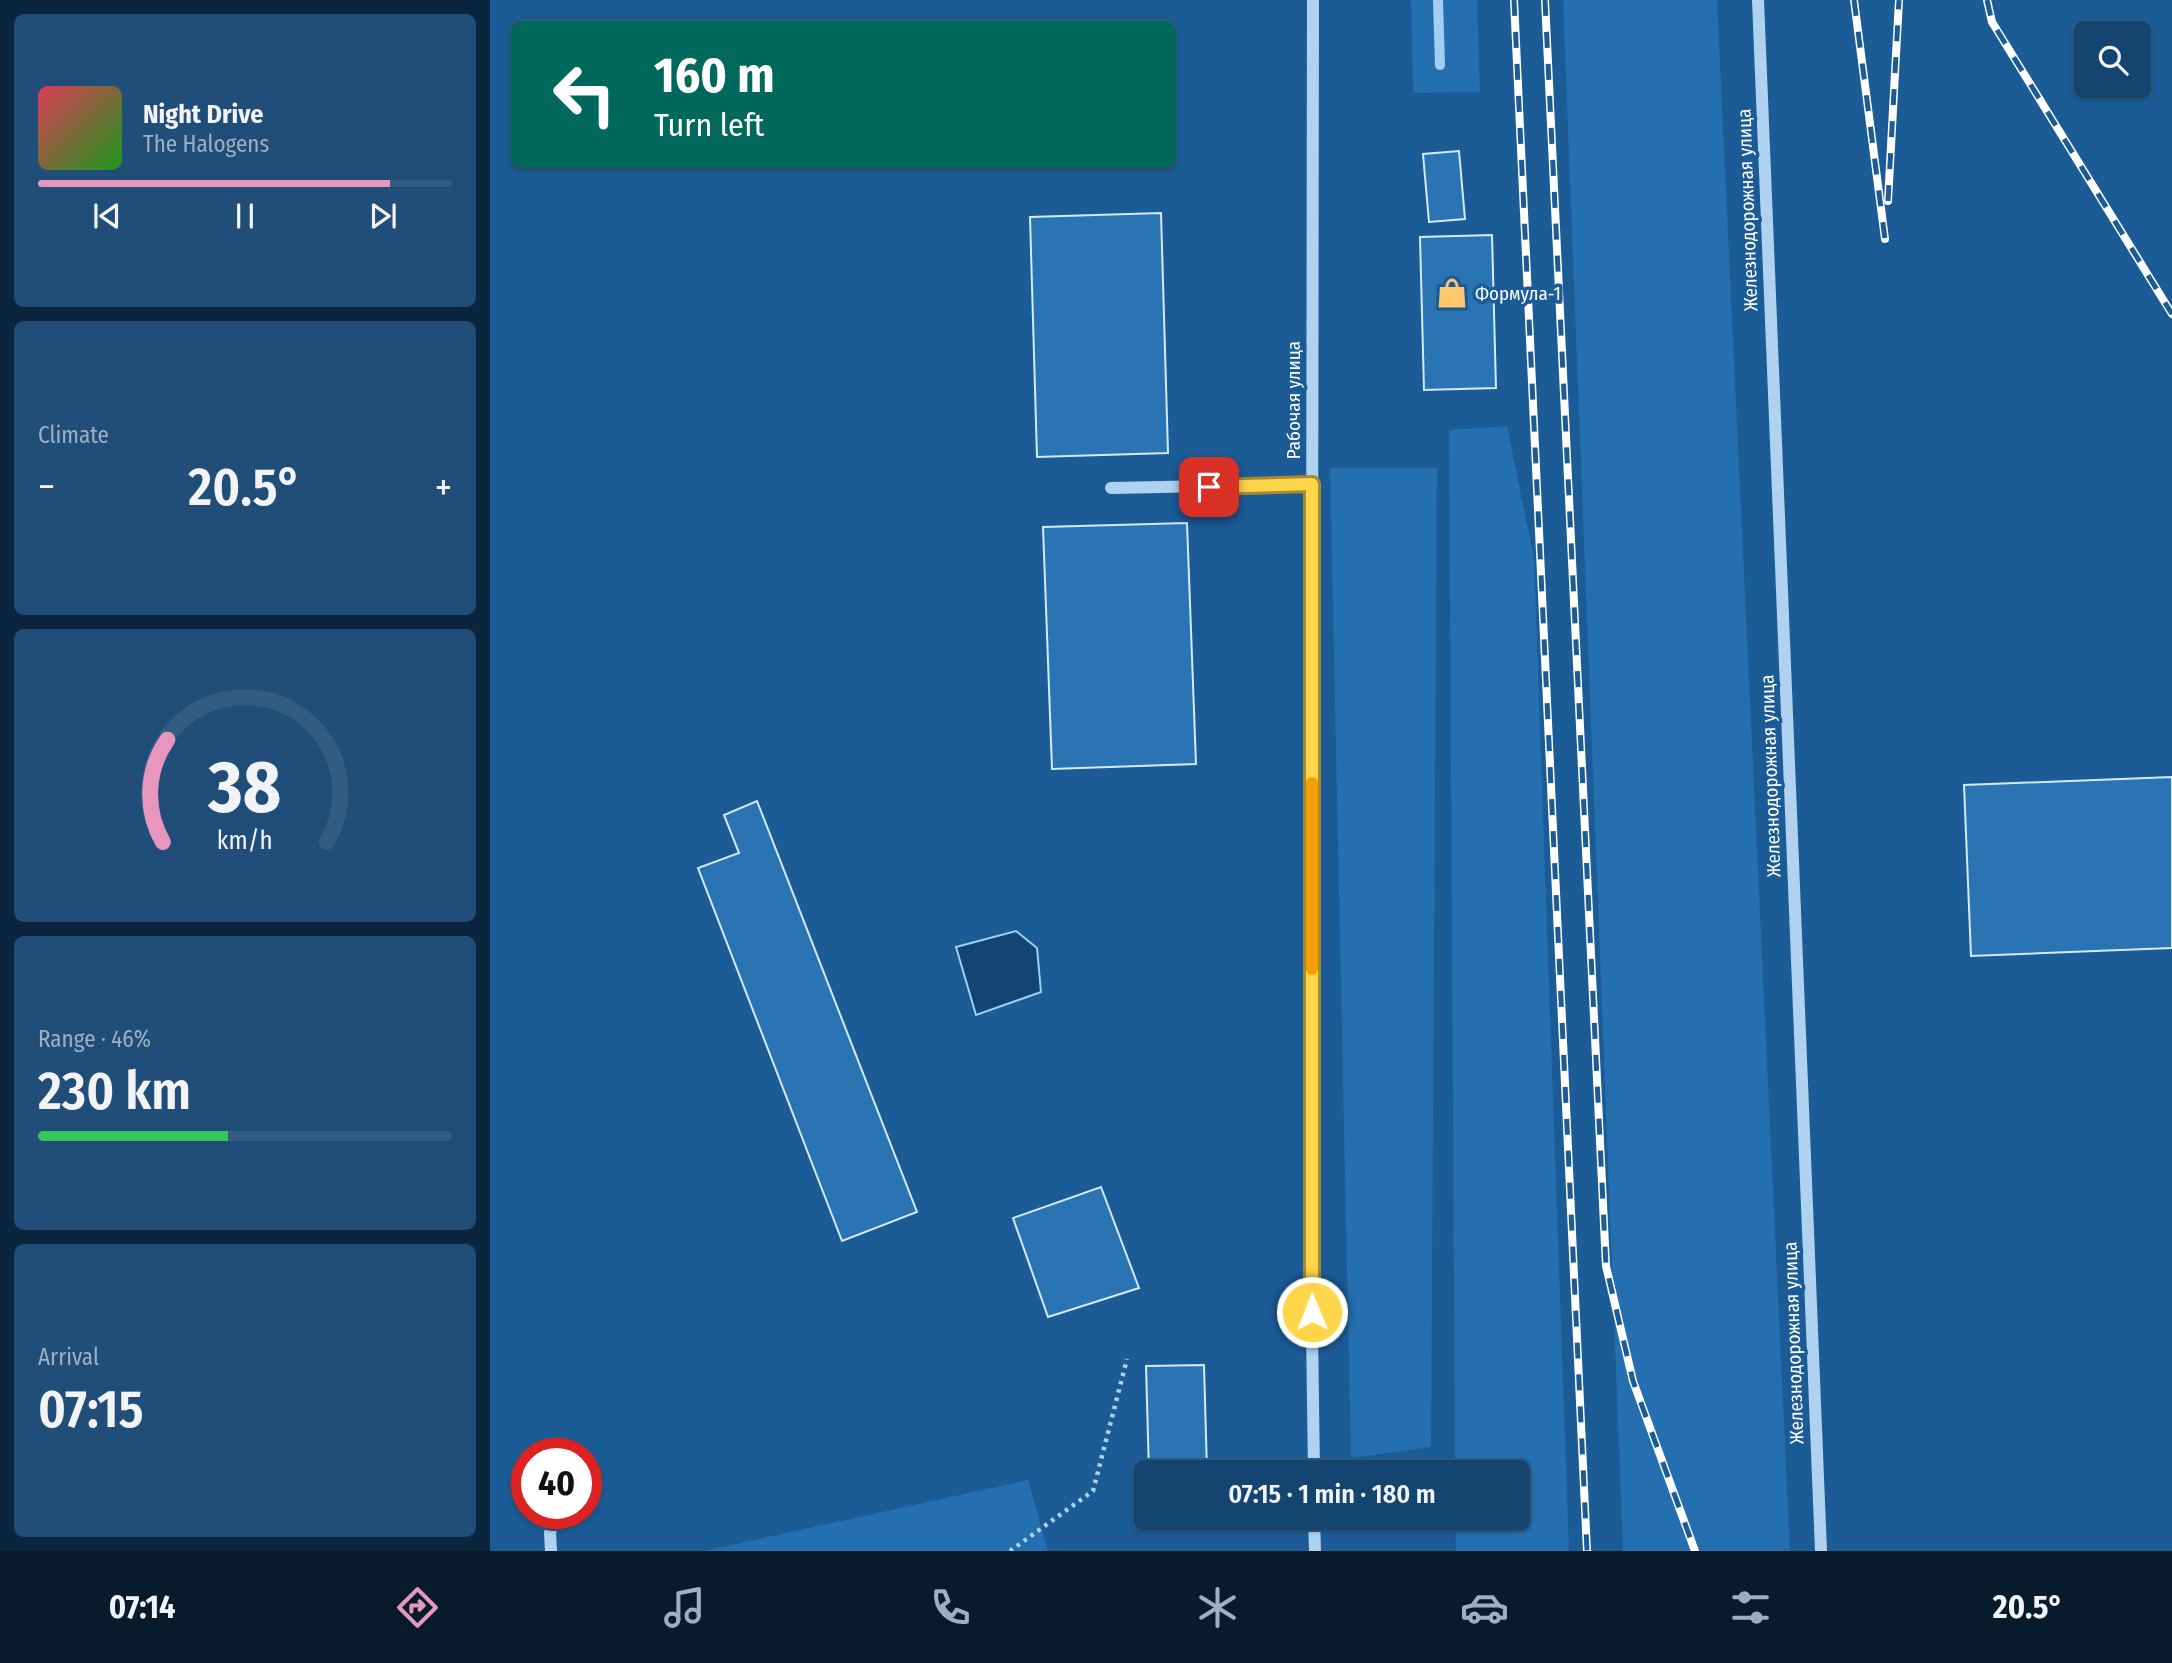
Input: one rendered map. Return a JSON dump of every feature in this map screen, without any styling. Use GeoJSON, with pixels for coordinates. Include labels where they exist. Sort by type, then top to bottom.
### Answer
{"type":"FeatureCollection","features":[{"type":"Feature","properties":{"kind":"street","name":"Рабочая улица"},"geometry":{"type":"LineString","coordinates":[[1313,0],[1311,1259],[1314,1460]]}},
{"type":"Feature","properties":{"kind":"street","name":"Железнодорожная улица"},"geometry":{"type":"LineString","coordinates":[[1758,0],[1821,1551]]}},
{"type":"Feature","properties":{"kind":"street"},"geometry":{"type":"LineString","coordinates":[[1111,488],[1312,484]]}},
{"type":"Feature","properties":{"kind":"street"},"geometry":{"type":"LineString","coordinates":[[551,1529],[551,1551]]}},
{"type":"Feature","properties":{"kind":"street"},"geometry":{"type":"LineString","coordinates":[[1314,1530],[1315,1551]]}},
{"type":"Feature","properties":{"kind":"path"},"geometry":{"type":"LineString","coordinates":[[1010,1551],[1093,1491],[1127,1359]]}},
{"type":"Feature","properties":{"kind":"shaded area"},"geometry":{"type":"Polygon","coordinates":[[[1411,0],[1477,0],[1480,92],[1413,93],[1411,0]]]}},
{"type":"Feature","properties":{"kind":"shaded area"},"geometry":{"type":"Polygon","coordinates":[[[1563,0],[1717,0],[1790,1551],[1623,1551],[1563,0]]]}},
{"type":"Feature","properties":{"kind":"shaded area"},"geometry":{"type":"Polygon","coordinates":[[[1507,426],[1534,558],[1569,1551],[1456,1551],[1455,1530],[1530,1530],[1530,1460],[1455,1460],[1449,430],[1507,426]]]}},
{"type":"Feature","properties":{"kind":"shaded area"},"geometry":{"type":"Polygon","coordinates":[[[1330,468],[1437,468],[1431,1447],[1351,1458],[1330,468]]]}},
{"type":"Feature","properties":{"kind":"shaded area"},"geometry":{"type":"Polygon","coordinates":[[[1016,931],[1037,948],[1041,992],[976,1015],[956,947],[1016,931]]]}},
{"type":"Feature","properties":{"kind":"shaded area"},"geometry":{"type":"Polygon","coordinates":[[[1028,1480],[1048,1551],[707,1551],[709,1550],[1028,1480]]]}},
{"type":"Feature","properties":{"kind":"building"},"geometry":{"type":"Polygon","coordinates":[[[1459,151],[1465,219],[1429,222],[1423,154],[1459,151]]]}},
{"type":"Feature","properties":{"kind":"building"},"geometry":{"type":"Polygon","coordinates":[[[1161,213],[1168,453],[1037,457],[1030,217],[1161,213]]]}},
{"type":"Feature","properties":{"kind":"building"},"geometry":{"type":"Polygon","coordinates":[[[1492,235],[1496,388],[1424,390],[1420,237],[1492,235]]]}},
{"type":"Feature","properties":{"kind":"building"},"geometry":{"type":"Polygon","coordinates":[[[1187,523],[1196,764],[1052,769],[1043,527],[1187,523]]]}},
{"type":"Feature","properties":{"kind":"building"},"geometry":{"type":"Polygon","coordinates":[[[2172,777],[2172,948],[1971,956],[1964,785],[2172,777]]]}},
{"type":"Feature","properties":{"kind":"building"},"geometry":{"type":"Polygon","coordinates":[[[757,801],[917,1212],[842,1241],[698,868],[739,853],[724,815],[757,801]]]}},
{"type":"Feature","properties":{"kind":"building"},"geometry":{"type":"Polygon","coordinates":[[[1101,1187],[1139,1288],[1048,1317],[1013,1218],[1101,1187]]]}},
{"type":"Feature","properties":{"kind":"building"},"geometry":{"type":"Polygon","coordinates":[[[1204,1365],[1207,1460],[1149,1460],[1146,1366],[1204,1365]]]}},
{"type":"Feature","properties":{"kind":"waterway"},"geometry":{"type":"LineString","coordinates":[[1438,0],[1440,65]]}},
{"type":"Feature","properties":{"kind":"railway"},"geometry":{"type":"LineString","coordinates":[[1514,0],[1587,1551]]}},
{"type":"Feature","properties":{"kind":"railway"},"geometry":{"type":"LineString","coordinates":[[1545,0],[1606,1266],[1633,1381],[1695,1551]]}},
{"type":"Feature","properties":{"kind":"railway"},"geometry":{"type":"LineString","coordinates":[[1854,0],[1885,239]]}},
{"type":"Feature","properties":{"kind":"railway"},"geometry":{"type":"LineString","coordinates":[[1888,201],[1899,0]]}},
{"type":"Feature","properties":{"kind":"railway"},"geometry":{"type":"LineString","coordinates":[[1987,0],[1992,22],[2172,314]]}},
{"type":"Feature","properties":{"kind":"slow traffic"},"geometry":{"type":"LineString","coordinates":[[1312,783],[1312,969]]}},
{"type":"Feature","properties":{"kind":"place","name":"Формула-1"},"geometry":{"type":"Point","coordinates":[1452,293]}},
{"type":"Feature","properties":{"kind":"route"},"geometry":{"type":"LineString","coordinates":[[1209,487],[1312,484],[1312,1312]]}}]}
